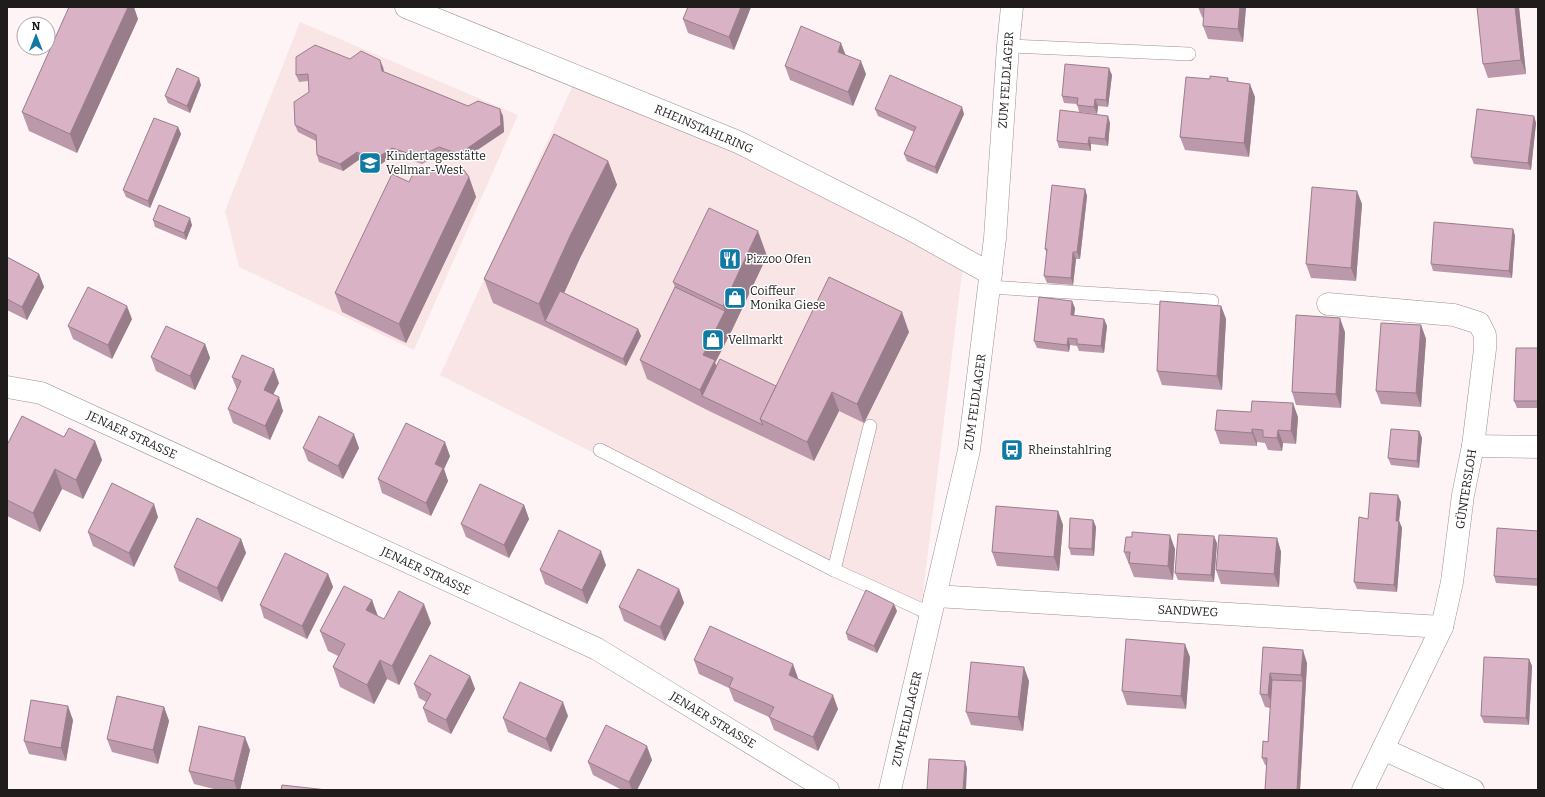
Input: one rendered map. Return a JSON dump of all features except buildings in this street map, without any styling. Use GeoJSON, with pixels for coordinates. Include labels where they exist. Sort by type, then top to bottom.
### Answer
{"type":"FeatureCollection","features":[{"type":"Feature","properties":{"kind":"street","name":"RHEINSTAHLRING"},"geometry":{"type":"LineString","coordinates":[[406,7],[738,142],[910,229],[990,280]]}},
{"type":"Feature","properties":{"kind":"street","name":"ZUM FELDLAGER"},"geometry":{"type":"LineString","coordinates":[[890,790],[969,450],[995,238],[1012,7]]}},
{"type":"Feature","properties":{"kind":"street","name":"GÜNTERSLOH"},"geometry":{"type":"LineString","coordinates":[[1328,304],[1454,315],[1479,323],[1485,335],[1485,350],[1473,446],[1463,495],[1452,582],[1442,627],[1363,790]]}},
{"type":"Feature","properties":{"kind":"street","name":"JENAER STRASSE"},"geometry":{"type":"LineString","coordinates":[[7,387],[41,393],[596,649],[828,790]]}},
{"type":"Feature","properties":{"kind":"street"},"geometry":{"type":"LineString","coordinates":[[1473,446],[1538,447]]}},
{"type":"Feature","properties":{"kind":"street","name":"SANDWEG"},"geometry":{"type":"LineString","coordinates":[[933,605],[1442,627]]}},
{"type":"Feature","properties":{"kind":"street"},"geometry":{"type":"LineString","coordinates":[[1383,749],[1473,790]]}},
{"type":"Feature","properties":{"kind":"lane"},"geometry":{"type":"LineString","coordinates":[[1008,46],[1189,54]]}},
{"type":"Feature","properties":{"kind":"lane"},"geometry":{"type":"LineString","coordinates":[[990,280],[1212,301]]}},
{"type":"Feature","properties":{"kind":"lane"},"geometry":{"type":"LineString","coordinates":[[834,570],[870,426]]}},
{"type":"Feature","properties":{"kind":"lane"},"geometry":{"type":"LineString","coordinates":[[600,450],[834,570],[933,605]]}},
{"type":"Feature","properties":{"kind":"shaded area","name":"Kindertagesstätte Vellmar-West"},"geometry":{"type":"Polygon","coordinates":[[[300,22],[518,115],[414,350],[239,267],[225,211],[300,22]]]}},
{"type":"Feature","properties":{"kind":"shaded area"},"geometry":{"type":"Polygon","coordinates":[[[575,81],[965,248],[920,618],[440,375],[575,81]]]}},
{"type":"Feature","properties":{"kind":"place","name":"Kindertagesstätte Vellmar-West"},"geometry":{"type":"Point","coordinates":[370,163]}},
{"type":"Feature","properties":{"kind":"place","name":"Pizzoo Ofen"},"geometry":{"type":"Point","coordinates":[730,259]}},
{"type":"Feature","properties":{"kind":"place","name":"Coiffeur Monika Giese"},"geometry":{"type":"Point","coordinates":[735,298]}},
{"type":"Feature","properties":{"kind":"place","name":"Vellmarkt"},"geometry":{"type":"Point","coordinates":[713,340]}},
{"type":"Feature","properties":{"kind":"place","name":"Rheinstahlring"},"geometry":{"type":"Point","coordinates":[1012,450]}}]}
